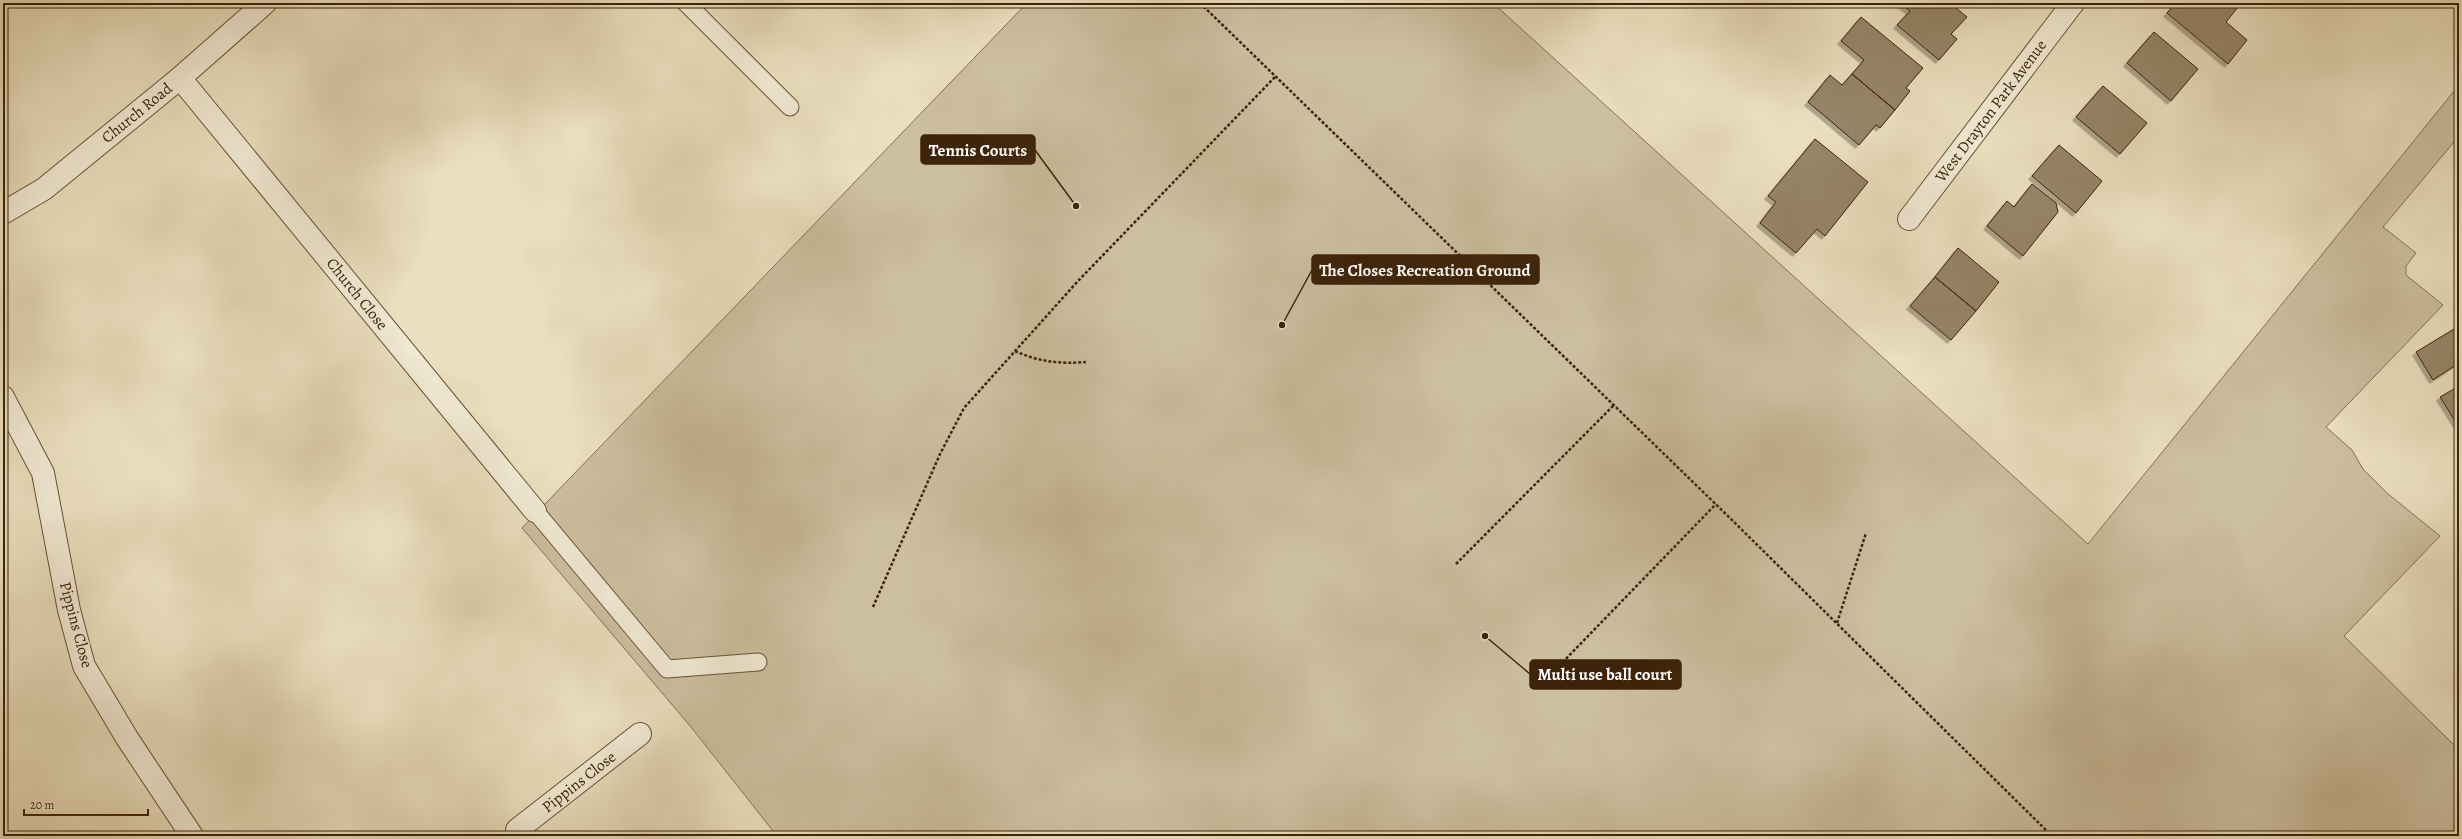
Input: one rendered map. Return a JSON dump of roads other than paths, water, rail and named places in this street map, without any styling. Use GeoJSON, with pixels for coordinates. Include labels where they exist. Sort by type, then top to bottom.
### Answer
{"type":"FeatureCollection","features":[{"type":"Feature","properties":{"kind":"street","name":"Church Road"},"geometry":{"type":"LineString","coordinates":[[3,213],[44,189],[180,78],[265,3]]}},
{"type":"Feature","properties":{"kind":"street","name":"West Drayton Park Avenue"},"geometry":{"type":"LineString","coordinates":[[1909,219],[2073,3]]}},
{"type":"Feature","properties":{"kind":"street","name":"Church Close"},"geometry":{"type":"LineString","coordinates":[[180,78],[535,511]]}},
{"type":"Feature","properties":{"kind":"street","name":"Pippins Close"},"geometry":{"type":"LineString","coordinates":[[3,397],[43,473],[69,610],[84,666],[127,738],[192,836]]}},
{"type":"Feature","properties":{"kind":"street","name":"Pippins Close"},"geometry":{"type":"LineString","coordinates":[[514,834],[640,734]]}},
{"type":"Feature","properties":{"kind":"lane"},"geometry":{"type":"LineString","coordinates":[[686,3],[790,107]]}},
{"type":"Feature","properties":{"kind":"lane"},"geometry":{"type":"LineString","coordinates":[[535,511],[667,669],[758,662]]}},
{"type":"Feature","properties":{"kind":"place","name":"Tennis Courts"},"geometry":{"type":"Point","coordinates":[1076,206]}},
{"type":"Feature","properties":{"kind":"place","name":"The Closes Recreation Ground"},"geometry":{"type":"Point","coordinates":[1282,325]}},
{"type":"Feature","properties":{"kind":"place","name":"Multi use ball court"},"geometry":{"type":"Point","coordinates":[1485,636]}}]}
